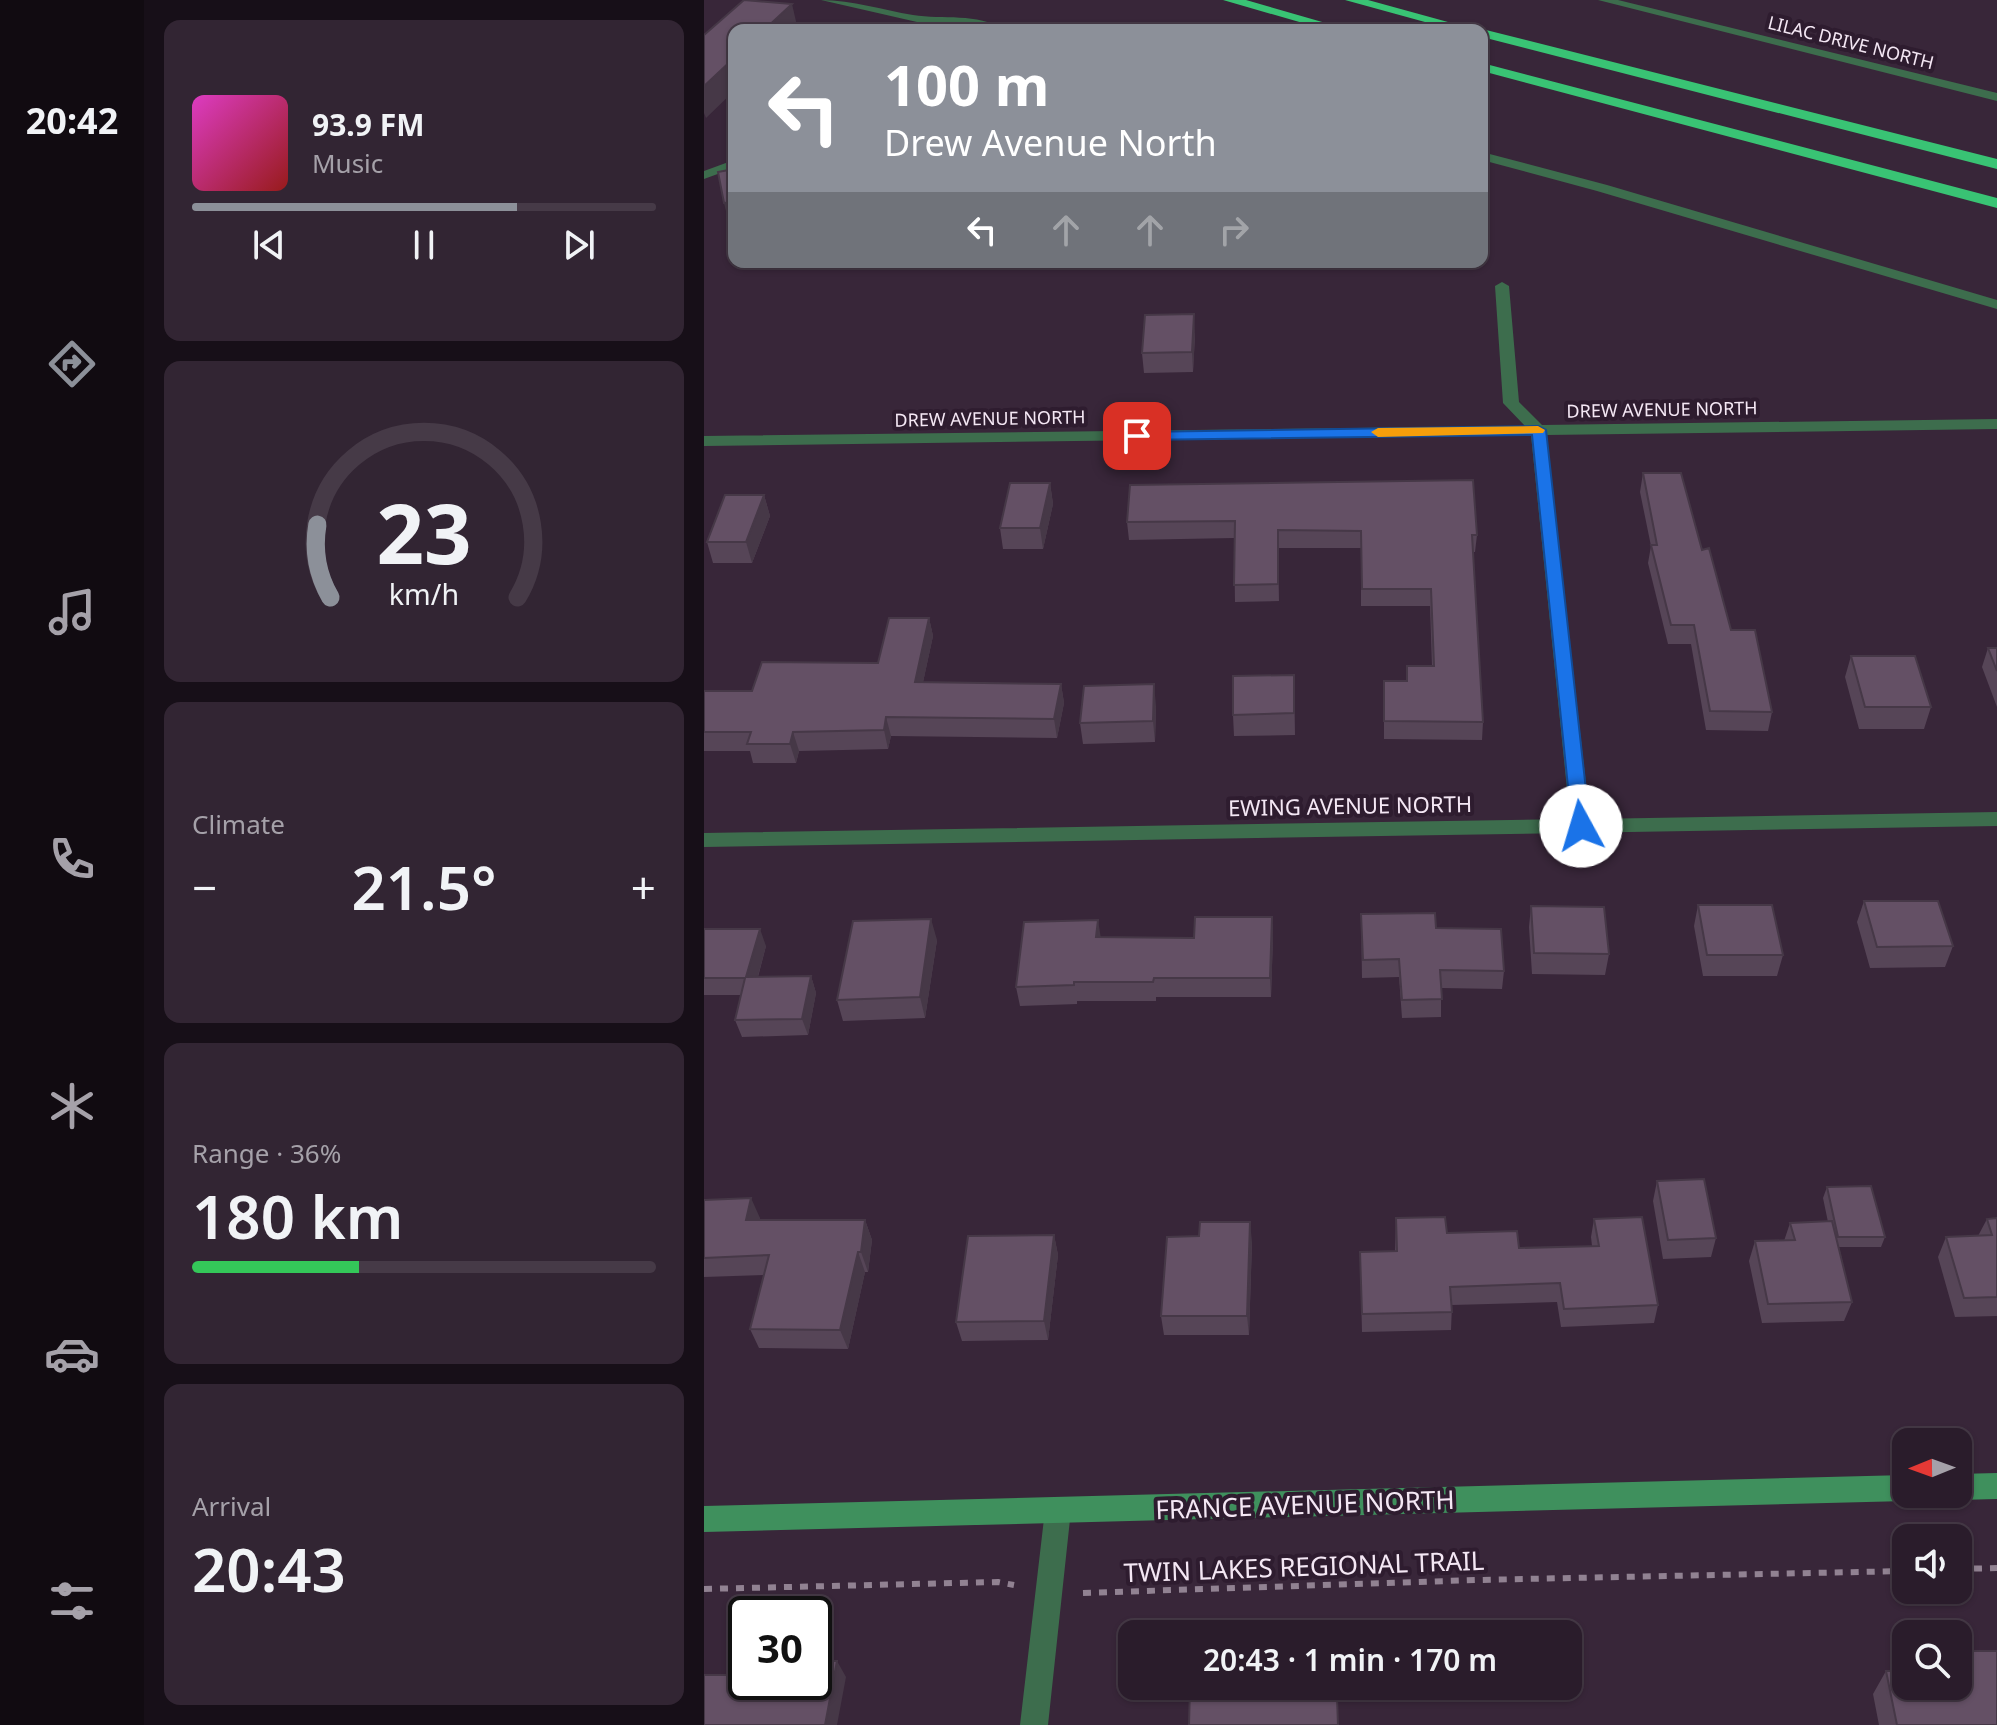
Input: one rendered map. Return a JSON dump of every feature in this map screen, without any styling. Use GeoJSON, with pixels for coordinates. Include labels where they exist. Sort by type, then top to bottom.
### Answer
{"type":"FeatureCollection","features":[{"type":"Feature","properties":{"kind":"highway"},"geometry":{"type":"LineString","coordinates":[[1230,0],[1320,24]]}},
{"type":"Feature","properties":{"kind":"highway"},"geometry":{"type":"LineString","coordinates":[[1352,0],[1446,24]]}},
{"type":"Feature","properties":{"kind":"highway"},"geometry":{"type":"LineString","coordinates":[[1488,35],[1997,164]]}},
{"type":"Feature","properties":{"kind":"highway"},"geometry":{"type":"LineString","coordinates":[[1488,69],[1997,203]]}},
{"type":"Feature","properties":{"kind":"street"},"geometry":{"type":"LineString","coordinates":[[827,0],[917,19],[959,19],[977,24]]}},
{"type":"Feature","properties":{"kind":"street","name":"LILAC DRIVE NORTH"},"geometry":{"type":"LineString","coordinates":[[1604,0],[1997,97]]}},
{"type":"Feature","properties":{"kind":"street"},"geometry":{"type":"LineString","coordinates":[[909,24],[917,19]]}},
{"type":"Feature","properties":{"kind":"street"},"geometry":{"type":"LineString","coordinates":[[1488,158],[1997,305]]}},
{"type":"Feature","properties":{"kind":"street"},"geometry":{"type":"LineString","coordinates":[[704,175],[728,166]]}},
{"type":"Feature","properties":{"kind":"street"},"geometry":{"type":"LineString","coordinates":[[1502,286],[1511,403],[1538,430],[1581,826]]}},
{"type":"Feature","properties":{"kind":"street","name":"DREW AVENUE NORTH"},"geometry":{"type":"LineString","coordinates":[[704,441],[1997,424]]}},
{"type":"Feature","properties":{"kind":"street","name":"EWING AVENUE NORTH"},"geometry":{"type":"LineString","coordinates":[[704,840],[1997,819]]}},
{"type":"Feature","properties":{"kind":"street"},"geometry":{"type":"LineString","coordinates":[[1972,1487],[1997,1486]]}},
{"type":"Feature","properties":{"kind":"street","name":"FRANCE AVENUE NORTH"},"geometry":{"type":"LineString","coordinates":[[704,1519],[1892,1488]]}},
{"type":"Feature","properties":{"kind":"street"},"geometry":{"type":"LineString","coordinates":[[1034,1725],[1058,1510]]}},
{"type":"Feature","properties":{"kind":"path"},"geometry":{"type":"LineString","coordinates":[[1972,1569],[1997,1568]]}},
{"type":"Feature","properties":{"kind":"path","name":"TWIN LAKES REGIONAL TRAIL"},"geometry":{"type":"LineString","coordinates":[[704,1589],[998,1582],[1098,1594],[1477,1580],[1892,1571]]}},
{"type":"Feature","properties":{"kind":"building"},"geometry":{"type":"Polygon","coordinates":[[[744,0],[792,4],[770,24],[728,24],[728,64],[704,86],[704,35],[744,0]]]}},
{"type":"Feature","properties":{"kind":"building"},"geometry":{"type":"Polygon","coordinates":[[[728,170],[728,203],[724,203],[718,172],[728,170]]]}},
{"type":"Feature","properties":{"kind":"building"},"geometry":{"type":"Polygon","coordinates":[[[1194,314],[1192,352],[1142,353],[1145,315],[1194,314]]]}},
{"type":"Feature","properties":{"kind":"building"},"geometry":{"type":"Polygon","coordinates":[[[1643,473],[1681,473],[1702,550],[1709,548],[1731,630],[1755,630],[1772,712],[1710,711],[1694,625],[1671,625],[1651,545],[1657,545],[1643,473]]]}},
{"type":"Feature","properties":{"kind":"building"},"geometry":{"type":"Polygon","coordinates":[[[1473,480],[1477,535],[1472,535],[1483,722],[1384,721],[1384,681],[1407,681],[1407,666],[1434,666],[1431,589],[1362,589],[1361,531],[1278,530],[1278,584],[1234,585],[1235,521],[1127,522],[1130,485],[1473,480]]]}},
{"type":"Feature","properties":{"kind":"building"},"geometry":{"type":"Polygon","coordinates":[[[1010,483],[1050,483],[1040,528],[1000,528],[1010,483]]]}},
{"type":"Feature","properties":{"kind":"building"},"geometry":{"type":"Polygon","coordinates":[[[725,495],[764,495],[746,542],[707,542],[725,495]]]}},
{"type":"Feature","properties":{"kind":"building"},"geometry":{"type":"Polygon","coordinates":[[[889,618],[929,618],[915,682],[1061,684],[1054,719],[886,717],[884,730],[793,732],[790,744],[747,744],[751,732],[704,732],[704,691],[752,691],[762,662],[878,663],[889,618]]]}},
{"type":"Feature","properties":{"kind":"building"},"geometry":{"type":"Polygon","coordinates":[[[1988,648],[1997,648],[1997,671],[1988,648]]]}},
{"type":"Feature","properties":{"kind":"building"},"geometry":{"type":"Polygon","coordinates":[[[1851,656],[1915,656],[1931,707],[1865,707],[1851,656]]]}},
{"type":"Feature","properties":{"kind":"building"},"geometry":{"type":"Polygon","coordinates":[[[1294,675],[1294,713],[1233,715],[1233,676],[1294,675]]]}},
{"type":"Feature","properties":{"kind":"building"},"geometry":{"type":"Polygon","coordinates":[[[1154,684],[1153,721],[1080,723],[1084,686],[1154,684]]]}},
{"type":"Feature","properties":{"kind":"building"},"geometry":{"type":"Polygon","coordinates":[[[1864,901],[1938,901],[1953,946],[1877,947],[1864,901]]]}},
{"type":"Feature","properties":{"kind":"building"},"geometry":{"type":"Polygon","coordinates":[[[1698,905],[1772,905],[1783,955],[1707,955],[1698,905]]]}},
{"type":"Feature","properties":{"kind":"building"},"geometry":{"type":"Polygon","coordinates":[[[1531,906],[1604,907],[1609,954],[1534,953],[1531,906]]]}},
{"type":"Feature","properties":{"kind":"building"},"geometry":{"type":"Polygon","coordinates":[[[1435,913],[1436,928],[1501,929],[1504,971],[1440,970],[1442,999],[1402,1000],[1399,959],[1363,960],[1361,914],[1435,913]]]}},
{"type":"Feature","properties":{"kind":"building"},"geometry":{"type":"Polygon","coordinates":[[[1195,917],[1272,917],[1270,978],[1154,978],[1153,982],[1074,982],[1074,985],[1016,987],[1024,922],[1098,920],[1096,937],[1194,938],[1195,917]]]}},
{"type":"Feature","properties":{"kind":"building"},"geometry":{"type":"Polygon","coordinates":[[[931,919],[920,997],[837,1000],[853,921],[931,919]]]}},
{"type":"Feature","properties":{"kind":"building"},"geometry":{"type":"Polygon","coordinates":[[[704,929],[760,929],[746,977],[811,976],[802,1019],[735,1020],[745,978],[704,978],[704,929]]]}},
{"type":"Feature","properties":{"kind":"building"},"geometry":{"type":"Polygon","coordinates":[[[1704,1179],[1716,1238],[1668,1240],[1657,1181],[1704,1179]]]}},
{"type":"Feature","properties":{"kind":"building"},"geometry":{"type":"Polygon","coordinates":[[[1871,1186],[1885,1237],[1838,1237],[1827,1187],[1871,1186]]]}},
{"type":"Feature","properties":{"kind":"building"},"geometry":{"type":"Polygon","coordinates":[[[751,1198],[746,1220],[865,1220],[861,1252],[858,1252],[840,1330],[750,1329],[769,1255],[704,1258],[704,1200],[751,1198]]]}},
{"type":"Feature","properties":{"kind":"building"},"geometry":{"type":"Polygon","coordinates":[[[1445,1217],[1447,1233],[1517,1231],[1519,1248],[1599,1246],[1594,1219],[1642,1217],[1658,1305],[1564,1309],[1560,1283],[1450,1287],[1452,1312],[1362,1314],[1360,1252],[1397,1251],[1396,1218],[1445,1217]]]}},
{"type":"Feature","properties":{"kind":"building"},"geometry":{"type":"Polygon","coordinates":[[[1997,1218],[1997,1297],[1964,1298],[1946,1237],[1992,1235],[1987,1219],[1997,1218]]]}},
{"type":"Feature","properties":{"kind":"building"},"geometry":{"type":"Polygon","coordinates":[[[1832,1221],[1852,1302],[1768,1304],[1755,1241],[1795,1240],[1790,1223],[1832,1221]]]}},
{"type":"Feature","properties":{"kind":"building"},"geometry":{"type":"Polygon","coordinates":[[[1200,1222],[1250,1222],[1247,1316],[1161,1316],[1167,1237],[1199,1236],[1200,1222]]]}},
{"type":"Feature","properties":{"kind":"building"},"geometry":{"type":"Polygon","coordinates":[[[1054,1235],[1044,1321],[956,1322],[968,1236],[1054,1235]]]}},
{"type":"Feature","properties":{"kind":"building"},"geometry":{"type":"Polygon","coordinates":[[[1972,1651],[1997,1651],[1997,1725],[1897,1725],[1886,1671],[1892,1671],[1892,1700],[1972,1700],[1972,1651]]]}},
{"type":"Feature","properties":{"kind":"building"},"geometry":{"type":"Polygon","coordinates":[[[832,1661],[837,1661],[832,1688],[832,1661]]]}},
{"type":"Feature","properties":{"kind":"building"},"geometry":{"type":"Polygon","coordinates":[[[704,1675],[728,1675],[728,1700],[830,1700],[825,1725],[704,1725],[704,1675]]]}},
{"type":"Feature","properties":{"kind":"building"},"geometry":{"type":"Polygon","coordinates":[[[1190,1700],[1337,1700],[1338,1725],[1189,1725],[1190,1700]]]}},
{"type":"Feature","properties":{"kind":"slow traffic"},"geometry":{"type":"LineString","coordinates":[[1378,432],[1538,430]]}},
{"type":"Feature","properties":{"kind":"route"},"geometry":{"type":"LineString","coordinates":[[1137,436],[1538,430],[1581,826]]}}]}
